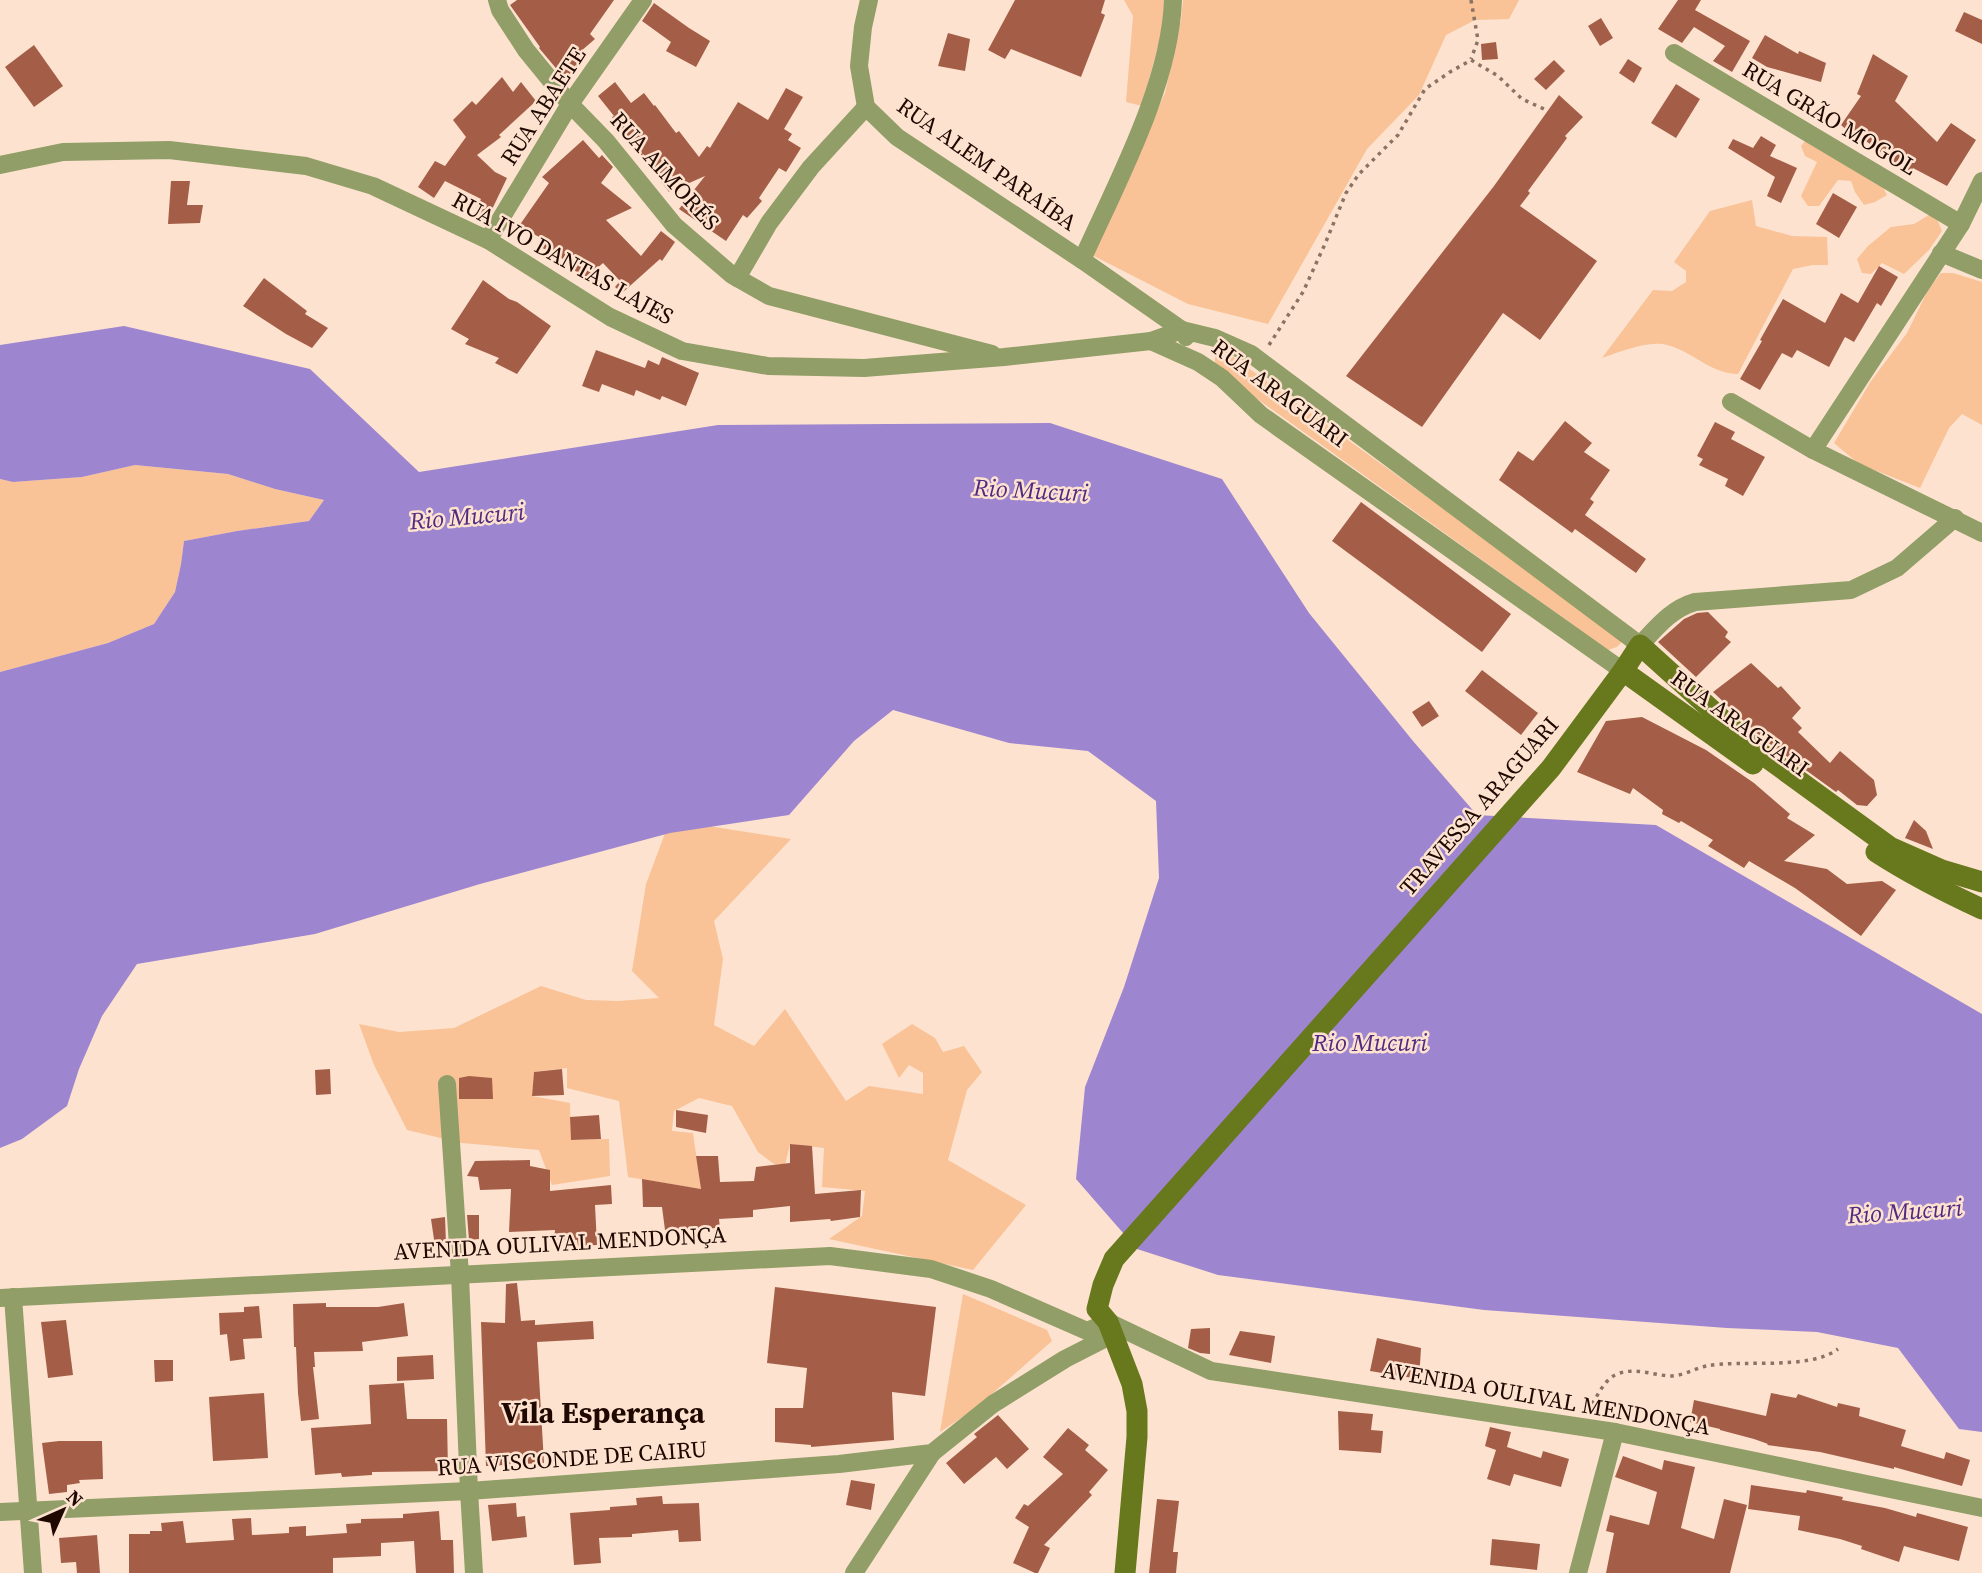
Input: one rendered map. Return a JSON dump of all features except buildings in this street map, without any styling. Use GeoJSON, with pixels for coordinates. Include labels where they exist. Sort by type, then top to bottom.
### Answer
{"type":"FeatureCollection","features":[{"type":"Feature","properties":{"kind":"street","name":"RUA AIMORÉS"},"geometry":{"type":"LineString","coordinates":[[497,0],[500,10],[526,50],[570,104],[607,141],[674,225],[737,278],[769,296],[1004,357]]}},
{"type":"Feature","properties":{"kind":"street","name":"RUA ABAETE"},"geometry":{"type":"LineString","coordinates":[[488,240],[570,104],[643,0]]}},
{"type":"Feature","properties":{"kind":"street","name":"RUA ALEM PARAÍBA"},"geometry":{"type":"LineString","coordinates":[[869,0],[859,66],[866,107],[897,137],[1182,330],[1198,362]]}},
{"type":"Feature","properties":{"kind":"street","name":"RUA ALEM PARAÍBA"},"geometry":{"type":"LineString","coordinates":[[1082,260],[1156,87],[1172,19],[1173,0]]}},
{"type":"Feature","properties":{"kind":"street","name":"RUA GRÃO MOGOL"},"geometry":{"type":"LineString","coordinates":[[1674,53],[1961,224]]}},
{"type":"Feature","properties":{"kind":"street"},"geometry":{"type":"LineString","coordinates":[[737,278],[776,214],[811,167],[866,107]]}},
{"type":"Feature","properties":{"kind":"street","name":"RUA IVO DANTAS LAJES"},"geometry":{"type":"LineString","coordinates":[[0,165],[63,152],[169,150],[306,166],[373,186],[488,240],[610,317],[682,351],[768,366],[864,368],[1004,357],[1151,341]]}},
{"type":"Feature","properties":{"kind":"street"},"geometry":{"type":"LineString","coordinates":[[1813,450],[1961,224],[1982,181]]}},
{"type":"Feature","properties":{"kind":"street"},"geometry":{"type":"LineString","coordinates":[[1941,253],[1982,270]]}},
{"type":"Feature","properties":{"kind":"street"},"geometry":{"type":"LineString","coordinates":[[1151,341],[1182,330]]}},
{"type":"Feature","properties":{"kind":"street","name":"RUA ARAGUARI"},"geometry":{"type":"LineString","coordinates":[[1182,330],[1215,338],[1251,354],[1640,645],[1755,749],[1884,850]]}},
{"type":"Feature","properties":{"kind":"street","name":"RUA ARAGUARI"},"geometry":{"type":"LineString","coordinates":[[1151,341],[1198,362],[1222,378],[1261,415],[1708,730],[1836,826],[1884,850]]}},
{"type":"Feature","properties":{"kind":"street"},"geometry":{"type":"LineString","coordinates":[[1731,402],[1813,450],[1982,533]]}},
{"type":"Feature","properties":{"kind":"street","name":"TRAVESSA ARAGUARI"},"geometry":{"type":"LineString","coordinates":[[1110,1329],[1097,1309],[1114,1259],[1550,768],[1640,645],[1667,617],[1680,607],[1695,603],[1851,590],[1897,568],[1955,518]]}},
{"type":"Feature","properties":{"kind":"street"},"geometry":{"type":"LineString","coordinates":[[1884,850],[1982,882]]}},
{"type":"Feature","properties":{"kind":"street"},"geometry":{"type":"LineString","coordinates":[[1884,850],[1922,880],[1982,909]]}},
{"type":"Feature","properties":{"kind":"street"},"geometry":{"type":"LineString","coordinates":[[447,1084],[460,1275],[474,1573]]}},
{"type":"Feature","properties":{"kind":"street","name":"AVENIDA OULIVAL MENDONÇA"},"geometry":{"type":"LineString","coordinates":[[6,1298],[830,1256],[931,1269],[991,1289],[1087,1331],[1110,1329],[1211,1371],[1615,1432],[1982,1508]]}},
{"type":"Feature","properties":{"kind":"street"},"geometry":{"type":"LineString","coordinates":[[6,1298],[29,1510],[33,1573]]}},
{"type":"Feature","properties":{"kind":"street"},"geometry":{"type":"LineString","coordinates":[[854,1573],[932,1453],[993,1404],[1110,1329],[1132,1384],[1137,1411],[1125,1573]]}},
{"type":"Feature","properties":{"kind":"street"},"geometry":{"type":"LineString","coordinates":[[1578,1573],[1615,1432]]}},
{"type":"Feature","properties":{"kind":"street","name":"RUA VISCONDE DE CAIRU"},"geometry":{"type":"LineString","coordinates":[[0,1512],[469,1491],[839,1464],[932,1453]]}},
{"type":"Feature","properties":{"kind":"path"},"geometry":{"type":"LineString","coordinates":[[1270,369],[1269,346],[1303,292],[1346,193],[1359,174],[1398,135],[1425,89],[1471,60],[1478,40],[1471,0]]}},
{"type":"Feature","properties":{"kind":"path"},"geometry":{"type":"LineString","coordinates":[[1471,60],[1498,76],[1522,99],[1544,108]]}},
{"type":"Feature","properties":{"kind":"path"},"geometry":{"type":"LineString","coordinates":[[1585,1411],[1594,1404],[1607,1381],[1629,1371],[1681,1375],[1706,1366],[1791,1362],[1831,1355],[1838,1349]]}},
{"type":"Feature","properties":{"kind":"shaded area"},"geometry":{"type":"Polygon","coordinates":[[[1124,0],[1165,0],[1165,19],[1142,106],[1126,102],[1133,16],[1124,0]]]}},
{"type":"Feature","properties":{"kind":"shaded area"},"geometry":{"type":"Polygon","coordinates":[[[1183,0],[1519,0],[1509,19],[1475,20],[1446,35],[1419,95],[1367,149],[1268,324],[1188,304],[1092,255],[1165,93],[1183,0]]]}},
{"type":"Feature","properties":{"kind":"shaded area"},"geometry":{"type":"Polygon","coordinates":[[[1805,141],[1883,187],[1887,195],[1864,205],[1851,181],[1838,180],[1819,206],[1808,206],[1801,196],[1817,162],[1805,156],[1801,146],[1805,141]]]}},
{"type":"Feature","properties":{"kind":"shaded area"},"geometry":{"type":"Polygon","coordinates":[[[1752,200],[1756,226],[1792,236],[1827,237],[1828,265],[1793,269],[1738,374],[1719,370],[1676,348],[1659,344],[1634,347],[1602,358],[1653,290],[1672,291],[1686,282],[1686,271],[1674,262],[1710,211],[1752,200]]]}},
{"type":"Feature","properties":{"kind":"shaded area"},"geometry":{"type":"Polygon","coordinates":[[[1929,215],[1937,219],[1942,231],[1929,250],[1904,274],[1882,263],[1871,274],[1862,273],[1857,259],[1868,246],[1891,227],[1914,224],[1929,215]]]}},
{"type":"Feature","properties":{"kind":"shaded area"},"geometry":{"type":"Polygon","coordinates":[[[1941,273],[1953,273],[1982,282],[1982,425],[1962,414],[1949,428],[1920,488],[1859,464],[1834,443],[1871,381],[1907,333],[1928,290],[1941,273]]]}},
{"type":"Feature","properties":{"kind":"shaded area"},"geometry":{"type":"Polygon","coordinates":[[[1221,354],[1233,357],[1620,636],[1621,643],[1608,650],[1217,370],[1215,356],[1221,354]]]}},
{"type":"Feature","properties":{"kind":"shaded area"},"geometry":{"type":"Polygon","coordinates":[[[135,465],[228,474],[275,489],[324,500],[309,521],[184,541],[175,592],[154,624],[108,643],[0,672],[0,479],[13,482],[82,477],[135,465]]]}},
{"type":"Feature","properties":{"kind":"shaded area"},"geometry":{"type":"Polygon","coordinates":[[[670,820],[791,839],[714,921],[723,959],[714,1025],[754,1046],[785,1009],[846,1101],[869,1086],[923,1094],[923,1073],[909,1065],[899,1078],[882,1044],[912,1024],[935,1038],[943,1052],[964,1046],[982,1072],[967,1090],[948,1160],[1026,1205],[973,1270],[829,1239],[862,1216],[865,1191],[822,1187],[824,1148],[790,1144],[785,1165],[774,1164],[758,1152],[732,1106],[699,1098],[674,1111],[672,1131],[693,1133],[701,1189],[628,1177],[619,1101],[567,1088],[567,1068],[534,1072],[532,1096],[570,1103],[571,1140],[609,1139],[610,1176],[552,1185],[539,1150],[462,1143],[407,1130],[374,1065],[359,1024],[399,1032],[454,1028],[541,986],[586,1000],[659,998],[632,971],[646,884],[670,820]]]}},
{"type":"Feature","properties":{"kind":"shaded area"},"geometry":{"type":"Polygon","coordinates":[[[963,1294],[1047,1330],[1052,1341],[976,1408],[940,1432],[963,1294]]]}},
{"type":"Feature","properties":{"kind":"water","name":"Rio Mucuri"},"geometry":{"type":"Polygon","coordinates":[[[124,326],[310,369],[419,472],[718,425],[1050,423],[1222,479],[1309,613],[1477,815],[1656,825],[1982,1014],[1982,1432],[1959,1429],[1898,1348],[1817,1332],[1484,1310],[1218,1275],[1137,1249],[1076,1179],[1085,1087],[1124,987],[1159,878],[1156,801],[1088,751],[1009,743],[893,710],[854,741],[789,815],[670,833],[480,884],[315,934],[137,964],[102,1016],[79,1069],[67,1106],[22,1139],[0,1148],[0,672],[108,643],[154,624],[175,592],[184,541],[309,521],[324,500],[275,489],[228,474],[135,465],[82,477],[13,482],[0,479],[0,345],[124,326]]]}},
{"type":"Feature","properties":{"kind":"district","name":"Vila Esperança"},"geometry":{"type":"Point","coordinates":[603,1412]}}]}
